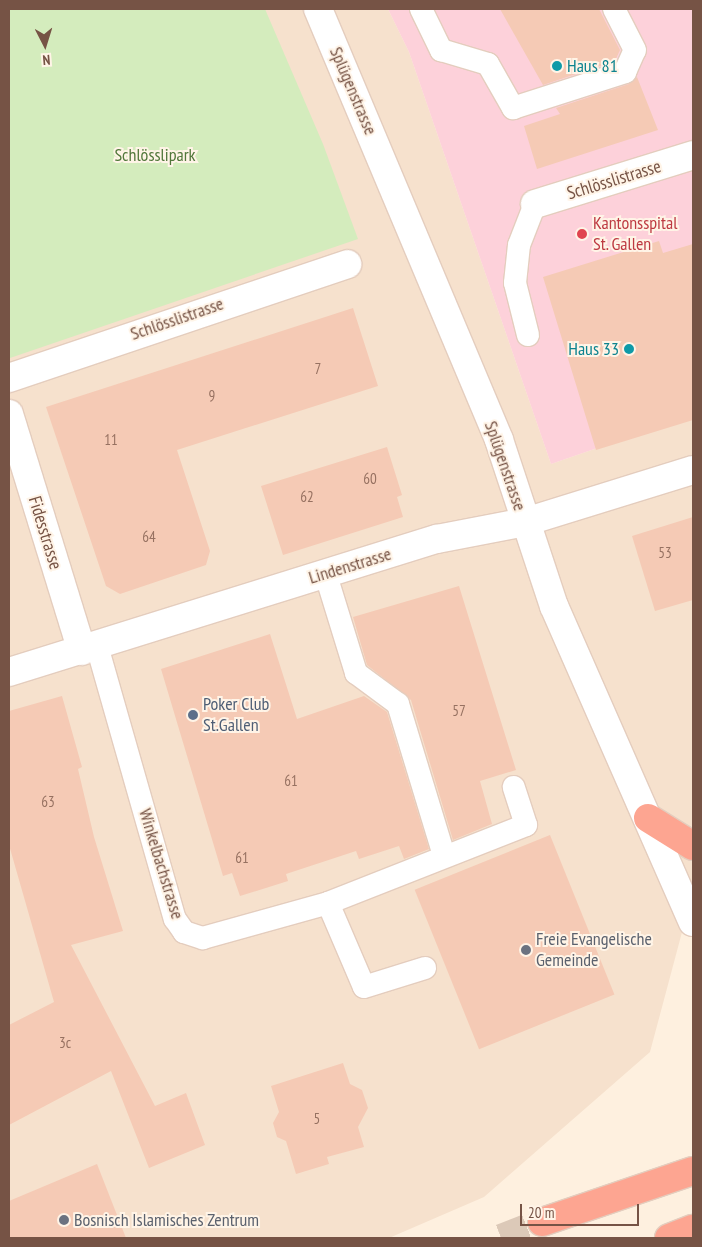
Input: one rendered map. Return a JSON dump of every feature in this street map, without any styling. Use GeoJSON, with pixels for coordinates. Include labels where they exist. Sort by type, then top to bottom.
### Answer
{"type":"FeatureCollection","features":[{"type":"Feature","properties":{"kind":"highway"},"geometry":{"type":"LineString","coordinates":[[648,818],[693,846]]}},
{"type":"Feature","properties":{"kind":"highway"},"geometry":{"type":"LineString","coordinates":[[542,1222],[693,1171]]}},
{"type":"Feature","properties":{"kind":"highway"},"geometry":{"type":"LineString","coordinates":[[669,1238],[693,1229]]}},
{"type":"Feature","properties":{"kind":"street","name":"Splügenstrasse"},"geometry":{"type":"LineString","coordinates":[[318,9],[499,440],[554,606],[693,922]]}},
{"type":"Feature","properties":{"kind":"street","name":"Schlösslistrasse"},"geometry":{"type":"LineString","coordinates":[[536,204],[693,155]]}},
{"type":"Feature","properties":{"kind":"street","name":"Schlösslistrasse"},"geometry":{"type":"LineString","coordinates":[[9,378],[347,264]]}},
{"type":"Feature","properties":{"kind":"street","name":"Fidesstrasse"},"geometry":{"type":"LineString","coordinates":[[9,414],[89,649]]}},
{"type":"Feature","properties":{"kind":"street","name":"Lindenstrasse"},"geometry":{"type":"LineString","coordinates":[[9,672],[89,649],[325,572],[437,539],[525,522],[693,470]]}},
{"type":"Feature","properties":{"kind":"lane"},"geometry":{"type":"LineString","coordinates":[[421,9],[441,50],[488,64],[513,108],[625,72],[635,50],[614,9]]}},
{"type":"Feature","properties":{"kind":"lane"},"geometry":{"type":"LineString","coordinates":[[528,336],[515,283],[519,245],[536,204]]}},
{"type":"Feature","properties":{"kind":"lane"},"geometry":{"type":"LineString","coordinates":[[325,572],[356,673],[398,704],[444,855]]}},
{"type":"Feature","properties":{"kind":"lane","name":"Winkelbachstrasse"},"geometry":{"type":"LineString","coordinates":[[89,649],[174,919],[184,932],[204,938],[328,902],[444,855],[526,825],[514,787]]}},
{"type":"Feature","properties":{"kind":"lane"},"geometry":{"type":"LineString","coordinates":[[328,902],[364,987],[425,968]]}},
{"type":"Feature","properties":{"kind":"shaded area"},"geometry":{"type":"Polygon","coordinates":[[[9,9],[388,9],[409,52],[551,464],[693,415],[693,891],[650,1052],[484,1197],[389,1238],[9,1238],[9,9]]]}},
{"type":"Feature","properties":{"kind":"shaded area","name":"Kantonsspital St. Gallen"},"geometry":{"type":"Polygon","coordinates":[[[388,9],[693,9],[693,415],[551,464],[409,52],[388,9]]]}},
{"type":"Feature","properties":{"kind":"green space","name":"Schlösslipark"},"geometry":{"type":"Polygon","coordinates":[[[9,9],[265,9],[323,144],[358,239],[10,358],[9,9]]]}},
{"type":"Feature","properties":{"kind":"building","name":"Haus 81"},"geometry":{"type":"Polygon","coordinates":[[[500,9],[599,9],[620,50],[615,61],[543,85],[500,9]]]}},
{"type":"Feature","properties":{"kind":"building"},"geometry":{"type":"Polygon","coordinates":[[[637,77],[658,130],[537,169],[524,126],[560,114],[556,108],[629,84],[637,77]]]}},
{"type":"Feature","properties":{"kind":"building","name":"Haus 33"},"geometry":{"type":"Polygon","coordinates":[[[659,241],[663,253],[693,244],[693,420],[596,450],[543,277],[659,241]]]}},
{"type":"Feature","properties":{"kind":"building"},"geometry":{"type":"Polygon","coordinates":[[[353,308],[378,386],[177,450],[210,551],[206,565],[120,594],[106,586],[46,407],[353,308]]]}},
{"type":"Feature","properties":{"kind":"building"},"geometry":{"type":"Polygon","coordinates":[[[387,447],[402,495],[397,497],[403,517],[283,555],[261,486],[387,447]]]}},
{"type":"Feature","properties":{"kind":"building"},"geometry":{"type":"Polygon","coordinates":[[[693,517],[693,600],[655,611],[632,536],[693,517]]]}},
{"type":"Feature","properties":{"kind":"building"},"geometry":{"type":"Polygon","coordinates":[[[459,586],[516,770],[480,781],[492,824],[453,840],[411,700],[367,665],[353,617],[459,586]]]}},
{"type":"Feature","properties":{"kind":"building"},"geometry":{"type":"Polygon","coordinates":[[[270,634],[297,719],[364,696],[387,712],[429,849],[404,859],[399,846],[359,859],[356,851],[286,874],[288,881],[240,896],[232,873],[223,876],[161,669],[270,634]]]}},
{"type":"Feature","properties":{"kind":"building"},"geometry":{"type":"Polygon","coordinates":[[[62,696],[82,767],[78,769],[94,837],[123,931],[71,945],[155,1106],[186,1093],[205,1145],[149,1168],[111,1071],[9,1125],[9,1025],[54,1002],[9,845],[9,711],[62,696]]]}},
{"type":"Feature","properties":{"kind":"building","name":"Freie Evangelische Gemeinde"},"geometry":{"type":"Polygon","coordinates":[[[550,835],[614,994],[479,1049],[415,890],[550,835]]]}},
{"type":"Feature","properties":{"kind":"building"},"geometry":{"type":"Polygon","coordinates":[[[343,1063],[350,1084],[362,1090],[368,1108],[358,1127],[364,1147],[327,1157],[329,1164],[296,1174],[286,1141],[277,1137],[273,1123],[279,1112],[271,1086],[343,1063]]]}},
{"type":"Feature","properties":{"kind":"building","name":"Bosnisch Islamisches Zentrum"},"geometry":{"type":"Polygon","coordinates":[[[97,1164],[126,1238],[9,1238],[9,1201],[97,1164]]]}},
{"type":"Feature","properties":{"kind":"tunnel"},"geometry":{"type":"LineString","coordinates":[[501,1238],[542,1222]]}},
{"type":"Feature","properties":{"kind":"place","name":"Haus 81"},"geometry":{"type":"Point","coordinates":[557,66]}},
{"type":"Feature","properties":{"kind":"place","name":"Kantonsspital St. Gallen"},"geometry":{"type":"Point","coordinates":[582,234]}},
{"type":"Feature","properties":{"kind":"place","name":"Haus 33"},"geometry":{"type":"Point","coordinates":[629,349]}},
{"type":"Feature","properties":{"kind":"place","name":"Poker Club St.Gallen"},"geometry":{"type":"Point","coordinates":[193,715]}},
{"type":"Feature","properties":{"kind":"place","name":"Freie Evangelische Gemeinde"},"geometry":{"type":"Point","coordinates":[526,950]}},
{"type":"Feature","properties":{"kind":"place","name":"Bosnisch Islamisches Zentrum"},"geometry":{"type":"Point","coordinates":[64,1220]}}]}
